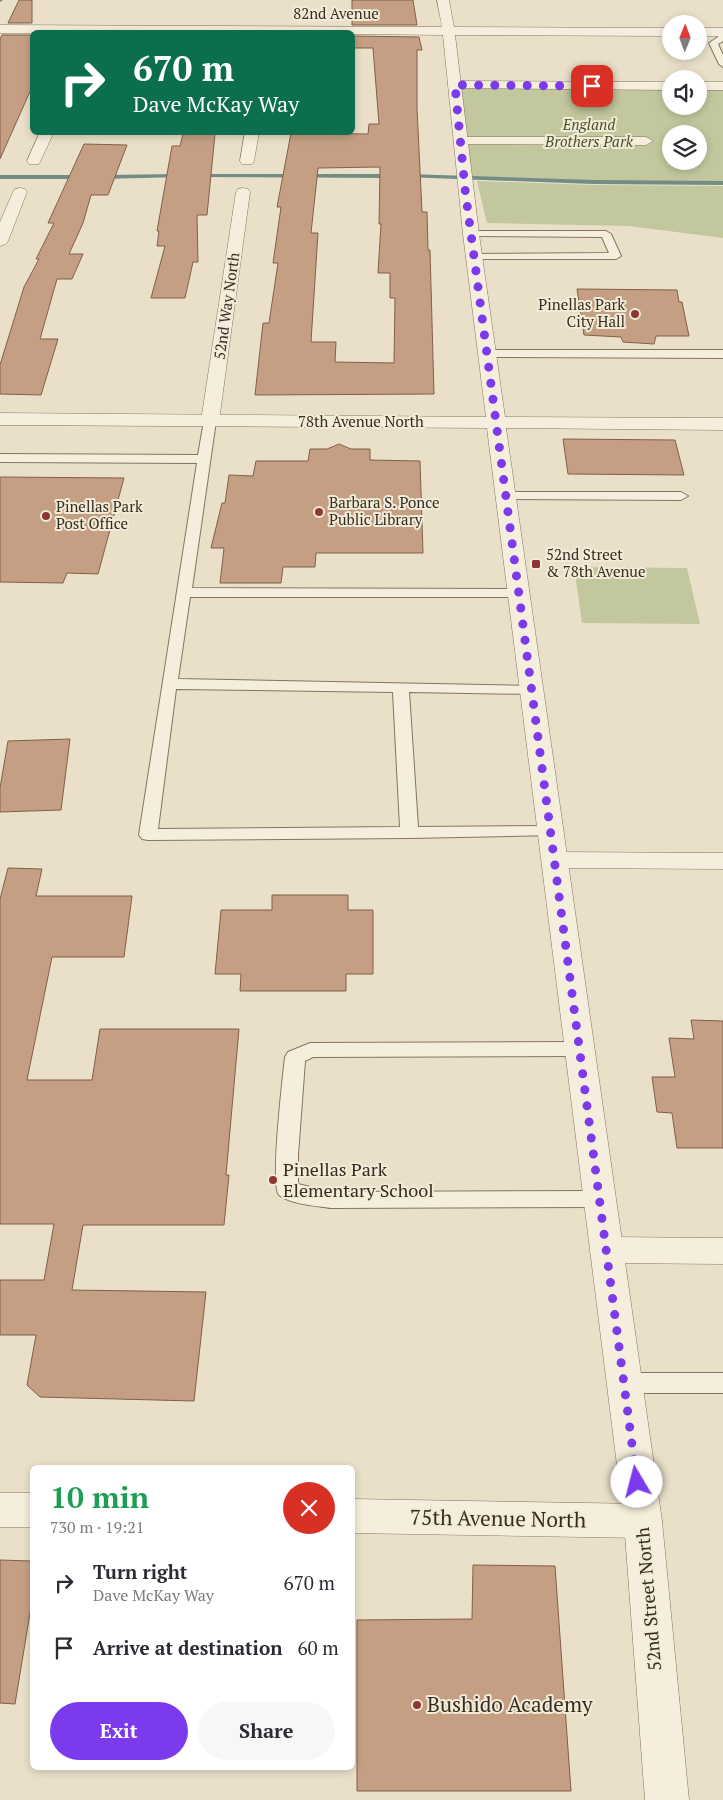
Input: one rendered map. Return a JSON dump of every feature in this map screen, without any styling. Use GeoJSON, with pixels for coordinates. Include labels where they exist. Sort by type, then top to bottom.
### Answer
{"type":"FeatureCollection","features":[{"type":"Feature","properties":{"kind":"street","name":"52nd Street North"},"geometry":{"type":"LineString","coordinates":[[443,0],[449,31],[465,189],[643,1521],[667,1800]]}},
{"type":"Feature","properties":{"kind":"street","name":"82nd Avenue"},"geometry":{"type":"LineString","coordinates":[[0,29],[45,30]]}},
{"type":"Feature","properties":{"kind":"street","name":"82nd Avenue"},"geometry":{"type":"LineString","coordinates":[[355,31],[662,32]]}},
{"type":"Feature","properties":{"kind":"street"},"geometry":{"type":"LineString","coordinates":[[708,32],[723,32]]}},
{"type":"Feature","properties":{"kind":"street"},"geometry":{"type":"LineString","coordinates":[[455,85],[662,86]]}},
{"type":"Feature","properties":{"kind":"street"},"geometry":{"type":"LineString","coordinates":[[707,86],[723,86]]}},
{"type":"Feature","properties":{"kind":"street"},"geometry":{"type":"LineString","coordinates":[[34,161],[46,135]]}},
{"type":"Feature","properties":{"kind":"street"},"geometry":{"type":"LineString","coordinates":[[247,161],[251,135]]}},
{"type":"Feature","properties":{"kind":"street"},"geometry":{"type":"LineString","coordinates":[[461,142],[646,141]]}},
{"type":"Feature","properties":{"kind":"street"},"geometry":{"type":"LineString","coordinates":[[0,241],[20,192]]}},
{"type":"Feature","properties":{"kind":"street","name":"52nd Way North"},"geometry":{"type":"LineString","coordinates":[[210,421],[243,192]]}},
{"type":"Feature","properties":{"kind":"street","name":"78th Avenue North"},"geometry":{"type":"LineString","coordinates":[[0,419],[723,424]]}},
{"type":"Feature","properties":{"kind":"street"},"geometry":{"type":"LineString","coordinates":[[554,860],[723,861]]}},
{"type":"Feature","properties":{"kind":"street"},"geometry":{"type":"LineString","coordinates":[[606,1250],[723,1251]]}},
{"type":"Feature","properties":{"kind":"street"},"geometry":{"type":"LineString","coordinates":[[0,1510],[30,1510]]}},
{"type":"Feature","properties":{"kind":"street","name":"75th Avenue North"},"geometry":{"type":"LineString","coordinates":[[355,1516],[643,1521]]}},
{"type":"Feature","properties":{"kind":"lane"},"geometry":{"type":"LineString","coordinates":[[723,32],[722,38],[713,43],[723,64]]}},
{"type":"Feature","properties":{"kind":"lane"},"geometry":{"type":"LineString","coordinates":[[471,234],[606,234],[616,256],[474,256]]}},
{"type":"Feature","properties":{"kind":"lane"},"geometry":{"type":"LineString","coordinates":[[487,354],[723,354]]}},
{"type":"Feature","properties":{"kind":"lane"},"geometry":{"type":"LineString","coordinates":[[210,421],[168,684],[148,835],[551,831]]}},
{"type":"Feature","properties":{"kind":"lane"},"geometry":{"type":"LineString","coordinates":[[0,458],[204,459]]}},
{"type":"Feature","properties":{"kind":"lane"},"geometry":{"type":"LineString","coordinates":[[506,496],[681,496]]}},
{"type":"Feature","properties":{"kind":"lane"},"geometry":{"type":"LineString","coordinates":[[183,592],[519,592]]}},
{"type":"Feature","properties":{"kind":"lane"},"geometry":{"type":"LineString","coordinates":[[168,684],[532,689]]}},
{"type":"Feature","properties":{"kind":"lane"},"geometry":{"type":"LineString","coordinates":[[401,687],[409,833]]}},
{"type":"Feature","properties":{"kind":"lane"},"geometry":{"type":"LineString","coordinates":[[580,1050],[310,1050],[295,1057],[287,1155],[287,1188],[302,1195],[331,1200],[600,1199]]}},
{"type":"Feature","properties":{"kind":"lane"},"geometry":{"type":"LineString","coordinates":[[624,1383],[723,1383]]}},
{"type":"Feature","properties":{"kind":"green space","name":"England Brothers Park"},"geometry":{"type":"Polygon","coordinates":[[[455,85],[662,86],[662,115],[707,115],[707,86],[723,86],[723,182],[593,182],[465,177],[455,85]]]}},
{"type":"Feature","properties":{"kind":"green space"},"geometry":{"type":"Polygon","coordinates":[[[477,181],[594,185],[723,186],[723,238],[629,226],[487,223],[477,181]]]}},
{"type":"Feature","properties":{"kind":"green space"},"geometry":{"type":"Polygon","coordinates":[[[574,567],[687,568],[700,624],[582,623],[574,567]]]}},
{"type":"Feature","properties":{"kind":"building"},"geometry":{"type":"Polygon","coordinates":[[[19,0],[32,0],[32,23],[8,23],[19,0]]]}},
{"type":"Feature","properties":{"kind":"building"},"geometry":{"type":"Polygon","coordinates":[[[352,0],[413,0],[417,25],[352,25],[352,0]]]}},
{"type":"Feature","properties":{"kind":"building"},"geometry":{"type":"Polygon","coordinates":[[[2,35],[30,35],[30,92],[0,159],[0,39],[2,35]]]}},
{"type":"Feature","properties":{"kind":"building"},"geometry":{"type":"Polygon","coordinates":[[[355,36],[419,37],[422,50],[417,50],[417,108],[422,212],[427,212],[428,250],[430,250],[434,394],[255,395],[263,323],[269,323],[278,263],[273,263],[281,207],[277,207],[291,135],[368,134],[369,124],[379,124],[373,48],[355,48],[355,36]],[[380,167],[318,168],[311,233],[318,233],[311,342],[336,342],[335,362],[394,363],[395,298],[390,298],[390,273],[378,273],[381,224],[379,224],[380,167]]]}},
{"type":"Feature","properties":{"kind":"building"},"geometry":{"type":"Polygon","coordinates":[[[183,135],[215,135],[207,215],[197,215],[198,262],[193,262],[185,298],[151,298],[165,246],[157,246],[159,231],[157,231],[172,146],[180,146],[183,135]]]}},
{"type":"Feature","properties":{"kind":"building"},"geometry":{"type":"Polygon","coordinates":[[[84,144],[127,145],[108,195],[91,195],[83,223],[69,254],[83,254],[72,279],[57,279],[40,339],[58,339],[41,395],[0,394],[0,365],[24,287],[39,259],[36,259],[54,223],[48,223],[84,144]]]}},
{"type":"Feature","properties":{"kind":"building"},"geometry":{"type":"Polygon","coordinates":[[[577,289],[677,290],[679,302],[682,302],[689,336],[656,336],[654,344],[623,342],[621,337],[584,335],[577,289]]]}},
{"type":"Feature","properties":{"kind":"building"},"geometry":{"type":"Polygon","coordinates":[[[563,439],[675,440],[684,475],[568,474],[563,439]]]}},
{"type":"Feature","properties":{"kind":"building","name":"Barbara S. Ponce Public Library"},"geometry":{"type":"Polygon","coordinates":[[[339,444],[351,449],[370,449],[370,460],[420,461],[423,553],[316,553],[315,567],[283,567],[281,583],[220,583],[224,548],[211,548],[222,503],[225,503],[229,475],[253,476],[256,461],[308,461],[310,449],[327,449],[339,444]]]}},
{"type":"Feature","properties":{"kind":"building"},"geometry":{"type":"Polygon","coordinates":[[[0,477],[124,478],[98,574],[67,573],[63,583],[0,582],[0,477]]]}},
{"type":"Feature","properties":{"kind":"building"},"geometry":{"type":"Polygon","coordinates":[[[70,739],[61,810],[0,812],[0,788],[8,741],[70,739]]]}},
{"type":"Feature","properties":{"kind":"building"},"geometry":{"type":"Polygon","coordinates":[[[8,868],[42,869],[36,896],[132,896],[124,957],[52,957],[27,1080],[92,1080],[100,1029],[239,1029],[226,1175],[229,1175],[224,1225],[83,1225],[72,1290],[206,1292],[194,1401],[40,1397],[27,1385],[36,1335],[0,1335],[0,1280],[44,1280],[54,1224],[0,1224],[0,899],[8,868]]]}},
{"type":"Feature","properties":{"kind":"building"},"geometry":{"type":"Polygon","coordinates":[[[272,895],[348,895],[348,910],[373,910],[373,974],[346,974],[346,991],[240,991],[241,974],[215,974],[221,910],[272,910],[272,895]]]}},
{"type":"Feature","properties":{"kind":"building"},"geometry":{"type":"Polygon","coordinates":[[[691,1020],[723,1021],[723,1148],[677,1148],[672,1113],[657,1112],[652,1077],[675,1077],[669,1038],[694,1039],[691,1020]]]}},
{"type":"Feature","properties":{"kind":"building"},"geometry":{"type":"Polygon","coordinates":[[[0,1560],[30,1561],[30,1613],[15,1704],[0,1703],[0,1560]]]}},
{"type":"Feature","properties":{"kind":"building"},"geometry":{"type":"Polygon","coordinates":[[[473,1565],[555,1566],[571,1791],[357,1791],[357,1620],[472,1619],[473,1565]]]}},
{"type":"Feature","properties":{"kind":"waterway"},"geometry":{"type":"LineString","coordinates":[[102,177],[180,176]]}},
{"type":"Feature","properties":{"kind":"waterway"},"geometry":{"type":"LineString","coordinates":[[199,176],[392,176]]}},
{"type":"Feature","properties":{"kind":"waterway"},"geometry":{"type":"LineString","coordinates":[[407,176],[593,182],[723,183]]}},
{"type":"Feature","properties":{"kind":"waterway"},"geometry":{"type":"LineString","coordinates":[[0,177],[82,177]]}},
{"type":"Feature","properties":{"kind":"place","name":"Pinellas Park City Hall"},"geometry":{"type":"Point","coordinates":[635,314]}},
{"type":"Feature","properties":{"kind":"place","name":"Barbara S. Ponce Public Library"},"geometry":{"type":"Point","coordinates":[319,512]}},
{"type":"Feature","properties":{"kind":"place","name":"Pinellas Park Post Office"},"geometry":{"type":"Point","coordinates":[46,516]}},
{"type":"Feature","properties":{"kind":"place","name":"52nd Street & 78th Avenue"},"geometry":{"type":"Point","coordinates":[536,564]}},
{"type":"Feature","properties":{"kind":"place","name":"Pinellas Park Elementary School"},"geometry":{"type":"Point","coordinates":[273,1180]}},
{"type":"Feature","properties":{"kind":"place","name":"Bushido Academy"},"geometry":{"type":"Point","coordinates":[417,1705]}},
{"type":"Feature","properties":{"kind":"route"},"geometry":{"type":"LineString","coordinates":[[592,86],[455,85],[465,189],[637,1482]]}}]}
